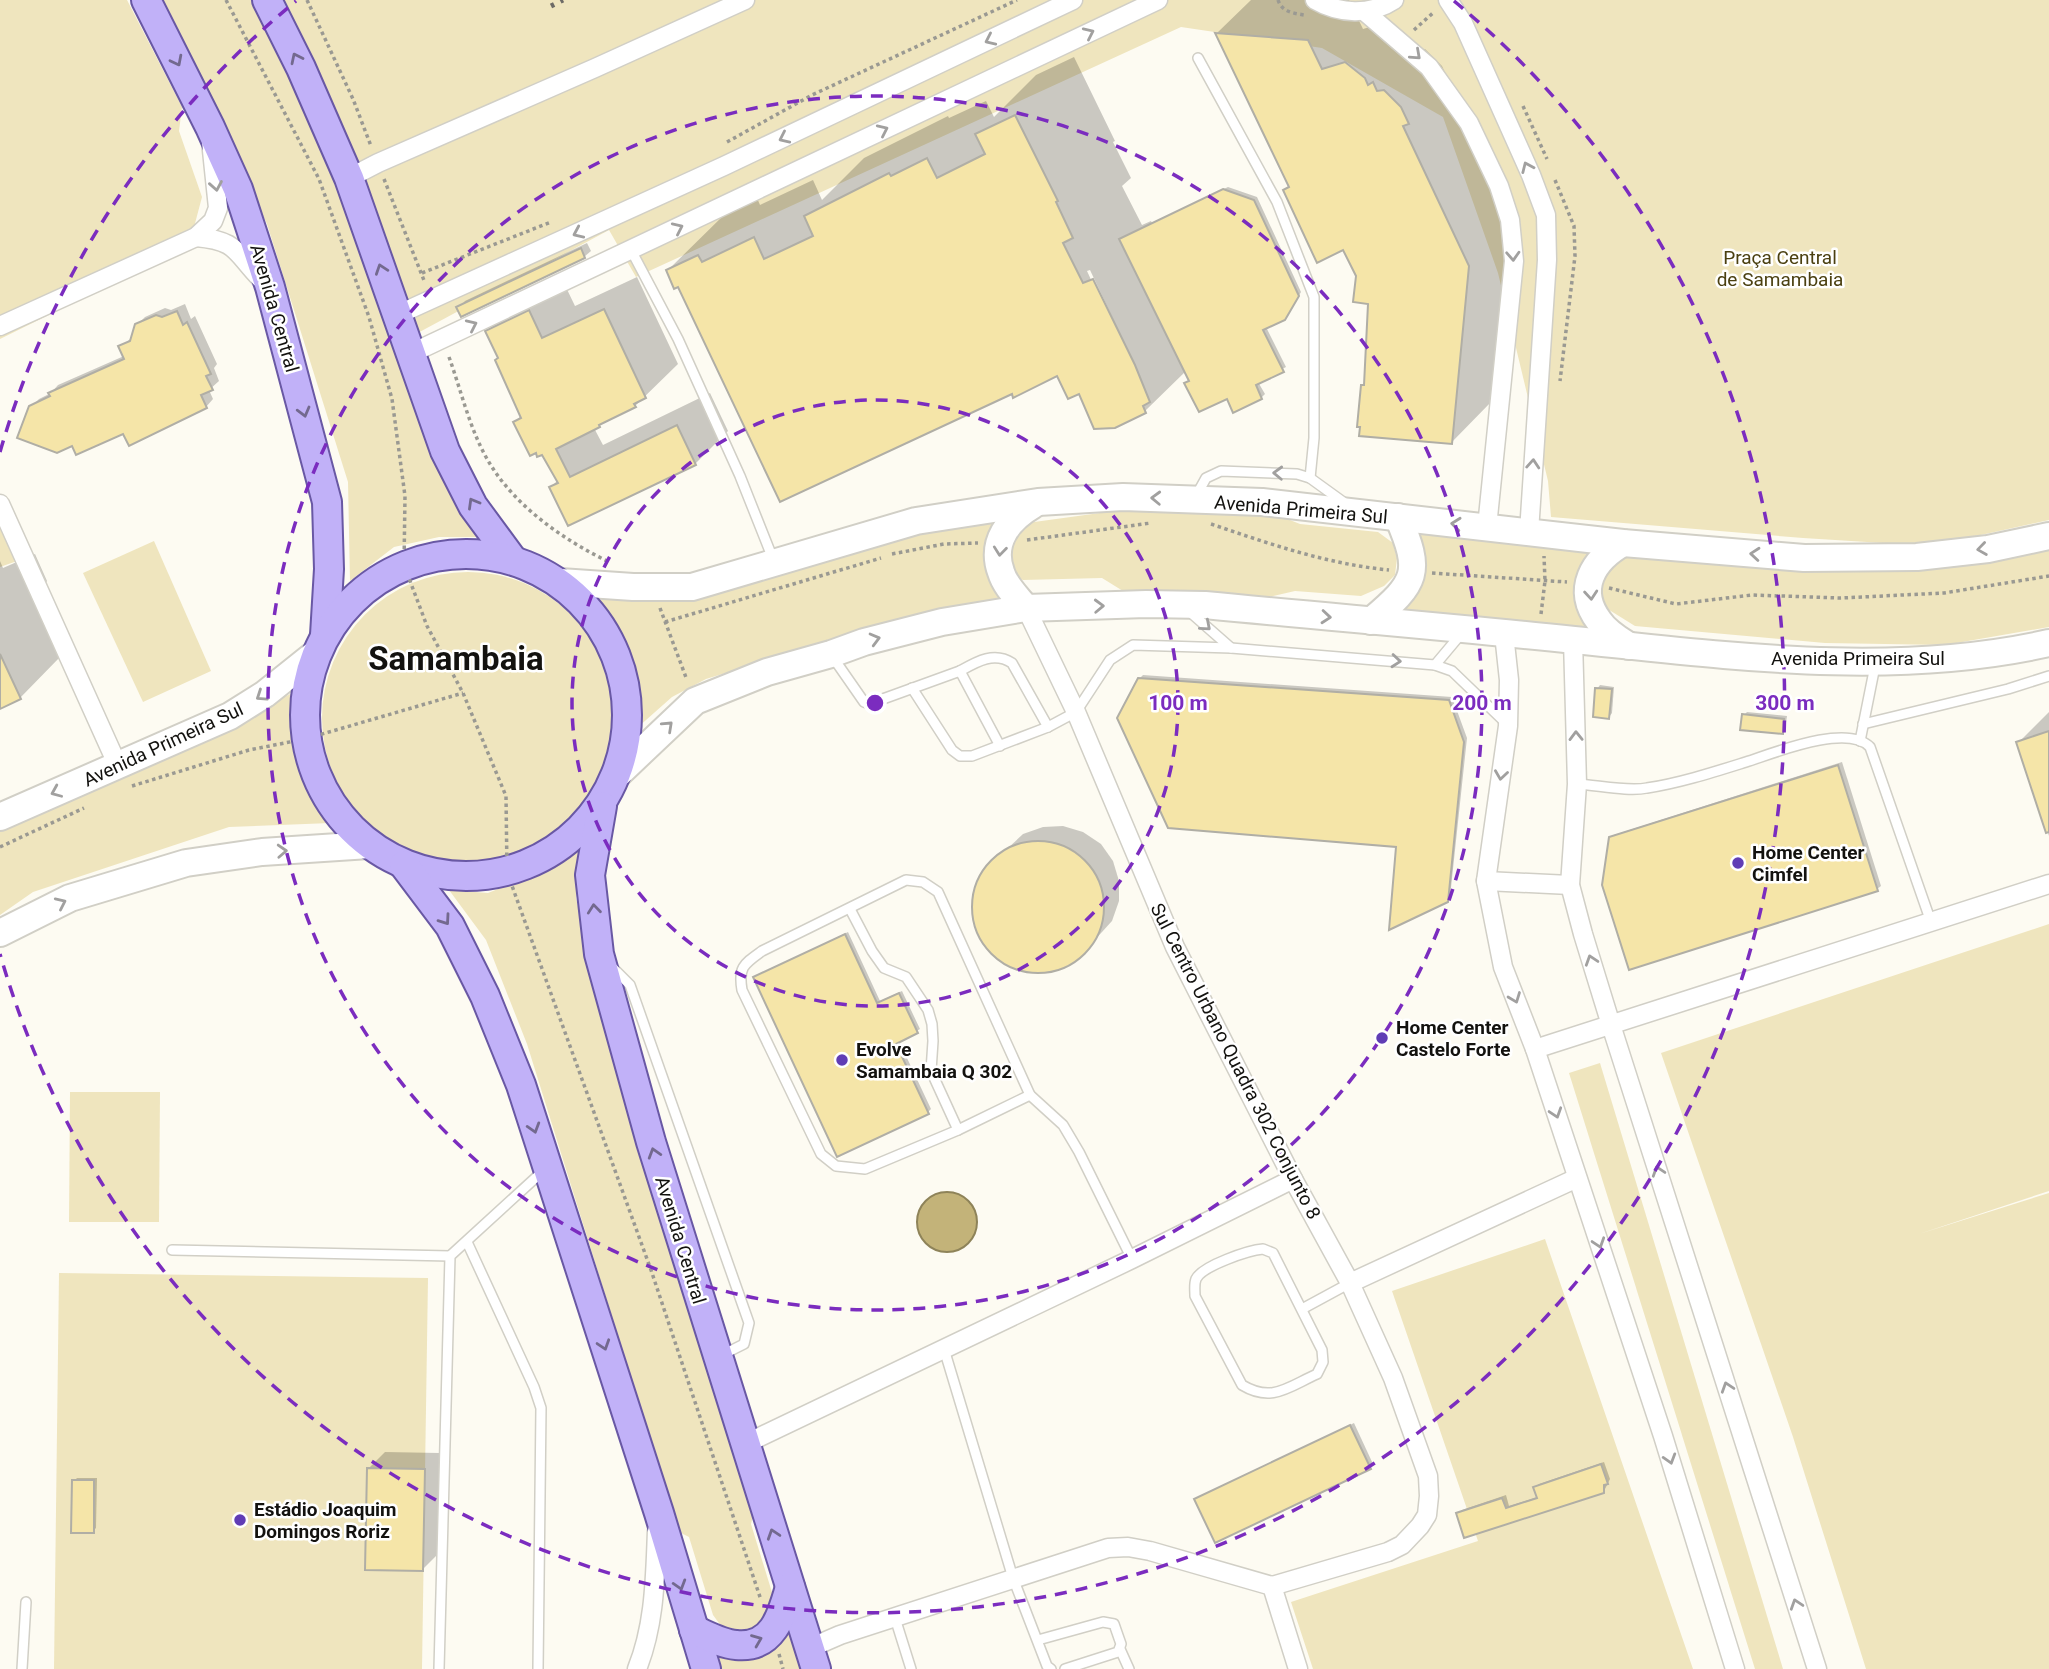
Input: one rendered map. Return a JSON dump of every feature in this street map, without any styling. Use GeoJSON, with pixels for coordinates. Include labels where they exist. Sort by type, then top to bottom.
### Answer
{"type":"FeatureCollection","features":[{"type":"Feature","properties":{"kind":"main road","name":"Avenida Central"},"geometry":{"type":"LineString","coordinates":[[146,0],[238,189],[270,287],[327,502],[329,569],[320,645]]}},
{"type":"Feature","properties":{"kind":"main road"},"geometry":{"type":"LineString","coordinates":[[267,0],[301,68],[349,178],[445,451],[473,506],[512,559]]}},
{"type":"Feature","properties":{"kind":"main road","name":"Avenida Primeira Sul"},"geometry":{"type":"LineString","coordinates":[[560,582],[651,588],[692,587],[916,521],[1038,502],[1123,497],[1262,502],[1623,543],[1804,558],[1917,557],[1988,549],[2049,536]]}},
{"type":"Feature","properties":{"kind":"main road"},"geometry":{"type":"LineString","coordinates":[[1026,608],[1001,573],[998,557],[1005,528],[1016,515],[1038,502]]}},
{"type":"Feature","properties":{"kind":"main road"},"geometry":{"type":"LineString","coordinates":[[1371,621],[1404,590],[1413,572],[1410,546],[1398,517]]}},
{"type":"Feature","properties":{"kind":"main road"},"geometry":{"type":"LineString","coordinates":[[1623,543],[1598,561],[1593,568],[1589,599],[1593,612],[1610,633],[1629,646]]}},
{"type":"Feature","properties":{"kind":"main road"},"geometry":{"type":"LineString","coordinates":[[457,553],[512,559],[560,582],[598,620],[622,667],[629,721],[619,773],[603,804],[577,834],[544,858],[507,872],[455,877],[404,865],[369,845],[339,816],[317,780],[305,739],[304,696],[320,645],[358,594],[404,565],[457,553]]}},
{"type":"Feature","properties":{"kind":"main road","name":"Avenida Primeira Sul"},"geometry":{"type":"LineString","coordinates":[[619,773],[695,701],[767,672],[864,642],[942,622],[1026,608],[1182,605],[1799,660],[1962,658],[2049,643]]}},
{"type":"Feature","properties":{"kind":"main road","name":"Avenida Primeira Sul"},"geometry":{"type":"LineString","coordinates":[[0,817],[122,777],[265,694],[320,645]]}},
{"type":"Feature","properties":{"kind":"main road","name":"Avenida Central"},"geometry":{"type":"LineString","coordinates":[[603,804],[590,875],[599,954],[651,1142],[813,1659]]}},
{"type":"Feature","properties":{"kind":"main road"},"geometry":{"type":"LineString","coordinates":[[0,933],[70,898],[186,863],[261,852],[369,845]]}},
{"type":"Feature","properties":{"kind":"main road"},"geometry":{"type":"LineString","coordinates":[[404,865],[450,926],[485,996],[521,1085],[659,1513],[706,1669]]}},
{"type":"Feature","properties":{"kind":"main road"},"geometry":{"type":"LineString","coordinates":[[694,1630],[734,1645],[759,1643],[772,1633],[783,1614],[790,1587]]}},
{"type":"Feature","properties":{"kind":"street"},"geometry":{"type":"LineString","coordinates":[[349,178],[745,0]]}},
{"type":"Feature","properties":{"kind":"street"},"geometry":{"type":"LineString","coordinates":[[397,315],[724,166],[1073,0]]}},
{"type":"Feature","properties":{"kind":"street"},"geometry":{"type":"LineString","coordinates":[[410,354],[1158,0]]}},
{"type":"Feature","properties":{"kind":"street"},"geometry":{"type":"LineString","coordinates":[[1315,0],[1331,8],[1346,11],[1376,9],[1394,0]]}},
{"type":"Feature","properties":{"kind":"street"},"geometry":{"type":"LineString","coordinates":[[1448,0],[1463,23],[1531,175],[1546,215],[1547,260],[1529,532]]}},
{"type":"Feature","properties":{"kind":"street"},"geometry":{"type":"LineString","coordinates":[[1364,11],[1429,67],[1469,123],[1499,186],[1510,220],[1514,261],[1487,527]]}},
{"type":"Feature","properties":{"kind":"street"},"geometry":{"type":"LineString","coordinates":[[0,326],[196,237],[214,221],[218,208],[211,162],[210,127]]}},
{"type":"Feature","properties":{"kind":"street"},"geometry":{"type":"LineString","coordinates":[[196,237],[217,239],[234,247],[270,287]]}},
{"type":"Feature","properties":{"kind":"street"},"geometry":{"type":"LineString","coordinates":[[0,504],[122,777]]}},
{"type":"Feature","properties":{"kind":"street","name":"Sul Centro Urbano Quadra 302 Conjunto 8"},"geometry":{"type":"LineString","coordinates":[[1026,608],[1076,712],[1175,947],[1293,1179],[1350,1283],[1393,1378],[1428,1476],[1427,1515],[1420,1527],[1402,1545],[1388,1552],[1272,1586]]}},
{"type":"Feature","properties":{"kind":"street"},"geometry":{"type":"LineString","coordinates":[[1504,634],[1509,680],[1508,726],[1486,881],[1503,967],[1535,1049],[1663,1436],[1735,1669]]}},
{"type":"Feature","properties":{"kind":"street"},"geometry":{"type":"LineString","coordinates":[[1573,640],[1577,784],[1570,885],[1611,1025],[1817,1669]]}},
{"type":"Feature","properties":{"kind":"street"},"geometry":{"type":"LineString","coordinates":[[1486,881],[1570,885]]}},
{"type":"Feature","properties":{"kind":"street"},"geometry":{"type":"LineString","coordinates":[[1535,1049],[2049,884]]}},
{"type":"Feature","properties":{"kind":"street"},"geometry":{"type":"LineString","coordinates":[[1350,1283],[1577,1178]]}},
{"type":"Feature","properties":{"kind":"street"},"geometry":{"type":"LineString","coordinates":[[745,1444],[1293,1179]]}},
{"type":"Feature","properties":{"kind":"street"},"geometry":{"type":"LineString","coordinates":[[637,1669],[646,1648],[653,1613],[659,1513]]}},
{"type":"Feature","properties":{"kind":"street"},"geometry":{"type":"LineString","coordinates":[[813,1659],[840,1635],[1108,1548],[1128,1547],[1272,1586],[1298,1669]]}},
{"type":"Feature","properties":{"kind":"lane"},"geometry":{"type":"LineString","coordinates":[[1198,58],[1277,202],[1314,297],[1314,438],[1310,478]]}},
{"type":"Feature","properties":{"kind":"lane"},"geometry":{"type":"LineString","coordinates":[[631,250],[678,339],[740,475],[775,564]]}},
{"type":"Feature","properties":{"kind":"lane"},"geometry":{"type":"LineString","coordinates":[[1194,500],[1206,478],[1221,471],[1297,474],[1310,478],[1359,513]]}},
{"type":"Feature","properties":{"kind":"lane"},"geometry":{"type":"LineString","coordinates":[[1182,605],[1231,648]]}},
{"type":"Feature","properties":{"kind":"lane"},"geometry":{"type":"LineString","coordinates":[[1435,664],[1465,630]]}},
{"type":"Feature","properties":{"kind":"lane"},"geometry":{"type":"LineString","coordinates":[[912,688],[951,750],[960,756],[972,756],[1000,746],[1048,727],[1076,712],[1110,660],[1133,645],[1231,648],[1435,664],[1452,671],[1508,726]]}},
{"type":"Feature","properties":{"kind":"lane"},"geometry":{"type":"LineString","coordinates":[[831,654],[864,702],[869,704],[960,671],[981,659],[1004,658],[1012,663],[1048,727]]}},
{"type":"Feature","properties":{"kind":"lane"},"geometry":{"type":"LineString","coordinates":[[1860,741],[1876,661]]}},
{"type":"Feature","properties":{"kind":"lane"},"geometry":{"type":"LineString","coordinates":[[960,671],[1000,746]]}},
{"type":"Feature","properties":{"kind":"lane"},"geometry":{"type":"LineString","coordinates":[[1863,724],[2008,689],[2049,676]]}},
{"type":"Feature","properties":{"kind":"lane"},"geometry":{"type":"LineString","coordinates":[[1577,784],[1644,789],[1794,746],[1844,738],[1860,741],[1870,747],[1931,922]]}},
{"type":"Feature","properties":{"kind":"lane"},"geometry":{"type":"LineString","coordinates":[[1030,1096],[865,1169],[836,1166],[821,1154],[742,990],[740,977],[744,964],[762,951],[906,880],[923,882],[937,892],[1030,1096],[1063,1125],[1132,1259]]}},
{"type":"Feature","properties":{"kind":"lane"},"geometry":{"type":"LineString","coordinates":[[849,909],[884,968],[906,977],[928,1010],[933,1032],[931,1071],[958,1130]]}},
{"type":"Feature","properties":{"kind":"lane"},"geometry":{"type":"LineString","coordinates":[[599,954],[630,985],[750,1323],[744,1344],[718,1357]]}},
{"type":"Feature","properties":{"kind":"lane"},"geometry":{"type":"LineString","coordinates":[[172,1250],[450,1256],[546,1167]]}},
{"type":"Feature","properties":{"kind":"lane"},"geometry":{"type":"LineString","coordinates":[[467,1242],[534,1387],[541,1408],[538,1669]]}},
{"type":"Feature","properties":{"kind":"lane"},"geometry":{"type":"LineString","coordinates":[[1263,1249],[1273,1253],[1302,1309],[1322,1350],[1322,1362],[1317,1374],[1270,1395],[1254,1392],[1242,1385],[1232,1371],[1195,1296],[1196,1279],[1201,1272],[1250,1250],[1263,1249]]}},
{"type":"Feature","properties":{"kind":"lane"},"geometry":{"type":"LineString","coordinates":[[439,1669],[450,1256]]}},
{"type":"Feature","properties":{"kind":"lane"},"geometry":{"type":"LineString","coordinates":[[1302,1309],[1350,1283]]}},
{"type":"Feature","properties":{"kind":"lane"},"geometry":{"type":"LineString","coordinates":[[944,1349],[1013,1578],[1047,1666],[1051,1669]]}},
{"type":"Feature","properties":{"kind":"lane"},"geometry":{"type":"LineString","coordinates":[[22,1669],[26,1602]]}},
{"type":"Feature","properties":{"kind":"lane"},"geometry":{"type":"LineString","coordinates":[[895,1618],[911,1669]]}},
{"type":"Feature","properties":{"kind":"lane"},"geometry":{"type":"LineString","coordinates":[[1038,1640],[1108,1622],[1114,1625],[1129,1669]]}},
{"type":"Feature","properties":{"kind":"lane"},"geometry":{"type":"LineString","coordinates":[[1065,1669],[1113,1654],[1120,1649]]}},
{"type":"Feature","properties":{"kind":"path"},"geometry":{"type":"LineString","coordinates":[[226,0],[319,179],[369,317],[394,411],[405,496],[404,565],[427,626],[463,693],[506,796],[507,872],[651,1270],[783,1669]]}},
{"type":"Feature","properties":{"kind":"path"},"geometry":{"type":"LineString","coordinates":[[718,146],[813,95],[1017,0]]}},
{"type":"Feature","properties":{"kind":"path"},"geometry":{"type":"LineString","coordinates":[[422,274],[553,221]]}},
{"type":"Feature","properties":{"kind":"path"},"geometry":{"type":"LineString","coordinates":[[665,622],[892,554],[944,544],[1000,543],[1162,522]]}},
{"type":"Feature","properties":{"kind":"path"},"geometry":{"type":"LineString","coordinates":[[1207,523],[1272,545],[1350,566],[1590,584],[1676,604],[1752,595],[1841,598],[1944,593],[2049,576]]}},
{"type":"Feature","properties":{"kind":"path"},"geometry":{"type":"LineString","coordinates":[[651,588],[695,701]]}},
{"type":"Feature","properties":{"kind":"path"},"geometry":{"type":"LineString","coordinates":[[122,777],[305,739],[463,693]]}},
{"type":"Feature","properties":{"kind":"path"},"geometry":{"type":"LineString","coordinates":[[0,847],[88,806]]}},
{"type":"Feature","properties":{"kind":"green space"},"geometry":{"type":"Polygon","coordinates":[[[0,0],[127,0],[182,107],[179,131],[202,197],[189,246],[0,339],[0,0]]]}},
{"type":"Feature","properties":{"kind":"green space"},"geometry":{"type":"Polygon","coordinates":[[[161,0],[260,0],[338,164],[482,537],[439,537],[394,547],[350,581],[348,482],[267,224],[161,0]]]}},
{"type":"Feature","properties":{"kind":"green space","name":"Praça Central de Samambaia"},"geometry":{"type":"Polygon","coordinates":[[[273,0],[2049,0],[2049,520],[1931,546],[1551,517],[1548,481],[1498,273],[1443,117],[1322,48],[1181,27],[636,277],[609,230],[414,335],[363,189],[366,179],[347,149],[273,0]]]}},
{"type":"Feature","properties":{"kind":"green space"},"geometry":{"type":"Polygon","coordinates":[[[1125,505],[1272,513],[1300,524],[1378,532],[1393,543],[1397,558],[1395,575],[1384,586],[1361,596],[1295,591],[1264,598],[1123,591],[1102,578],[1023,580],[1008,573],[1004,539],[1027,523],[1107,512],[1125,505]]]}},
{"type":"Feature","properties":{"kind":"green space"},"geometry":{"type":"Polygon","coordinates":[[[1003,513],[1003,597],[791,653],[706,679],[672,697],[637,728],[635,691],[629,660],[617,632],[598,600],[688,599],[917,529],[1003,513]]]}},
{"type":"Feature","properties":{"kind":"green space"},"geometry":{"type":"Polygon","coordinates":[[[0,518],[20,560],[0,567],[0,518]]]}},
{"type":"Feature","properties":{"kind":"green space"},"geometry":{"type":"Polygon","coordinates":[[[1412,528],[1601,546],[1591,633],[1401,613],[1417,590],[1423,572],[1421,554],[1412,528]]]}},
{"type":"Feature","properties":{"kind":"green space"},"geometry":{"type":"Polygon","coordinates":[[[2049,540],[2049,627],[1945,645],[1825,643],[1635,626],[1606,608],[1595,580],[1606,558],[2049,540]]]}},
{"type":"Feature","properties":{"kind":"green space"},"geometry":{"type":"Polygon","coordinates":[[[154,541],[211,671],[143,702],[83,573],[154,541]]]}},
{"type":"Feature","properties":{"kind":"green space"},"geometry":{"type":"Polygon","coordinates":[[[468,572],[510,578],[537,589],[561,605],[581,625],[597,649],[608,676],[614,718],[608,760],[597,787],[581,811],[561,831],[537,847],[510,858],[468,864],[426,858],[399,847],[375,831],[355,811],[339,787],[328,760],[322,718],[328,676],[339,649],[355,625],[375,605],[399,589],[426,578],[468,572]]]}},
{"type":"Feature","properties":{"kind":"green space"},"geometry":{"type":"Polygon","coordinates":[[[292,693],[303,761],[314,793],[331,823],[229,827],[33,892],[0,915],[0,829],[169,755],[292,693]]]}},
{"type":"Feature","properties":{"kind":"green space"},"geometry":{"type":"Polygon","coordinates":[[[580,844],[576,898],[589,955],[757,1499],[751,1524],[774,1599],[761,1633],[727,1634],[713,1615],[689,1537],[679,1532],[527,1044],[486,940],[449,890],[488,893],[551,868],[580,844]]]}},
{"type":"Feature","properties":{"kind":"green space"},"geometry":{"type":"Polygon","coordinates":[[[2049,924],[2049,1191],[1919,1234],[2049,1193],[2049,1669],[1866,1669],[1793,1437],[1661,1053],[2049,924]]]}},
{"type":"Feature","properties":{"kind":"green space"},"geometry":{"type":"Polygon","coordinates":[[[1600,1063],[1783,1669],[1755,1669],[1569,1073],[1600,1063]]]}},
{"type":"Feature","properties":{"kind":"green space"},"geometry":{"type":"Polygon","coordinates":[[[70,1092],[160,1092],[159,1222],[69,1222],[70,1092]]]}},
{"type":"Feature","properties":{"kind":"green space"},"geometry":{"type":"Polygon","coordinates":[[[1545,1239],[1693,1669],[1313,1669],[1291,1602],[1478,1541],[1392,1291],[1545,1239]]]}},
{"type":"Feature","properties":{"kind":"green space","name":"Estádio Joaquim Domingos Roriz"},"geometry":{"type":"Polygon","coordinates":[[[59,1273],[428,1278],[422,1669],[54,1669],[59,1273]]]}},
{"type":"Feature","properties":{"kind":"green space"},"geometry":{"type":"Polygon","coordinates":[[[792,1625],[806,1669],[717,1669],[711,1650],[792,1625]]]}},
{"type":"Feature","properties":{"kind":"shaded area"},"geometry":{"type":"Polygon","coordinates":[[[947,1192],[968,1201],[977,1222],[968,1243],[947,1252],[926,1243],[917,1222],[926,1201],[947,1192]]]}},
{"type":"Feature","properties":{"kind":"building"},"geometry":{"type":"Polygon","coordinates":[[[1215,33],[1308,40],[1322,69],[1345,62],[1365,78],[1368,85],[1373,82],[1377,91],[1384,90],[1401,107],[1409,124],[1403,126],[1469,266],[1452,444],[1359,436],[1360,427],[1357,427],[1361,385],[1364,385],[1368,304],[1353,302],[1356,276],[1343,250],[1317,263],[1283,190],[1289,187],[1215,33]]]}},
{"type":"Feature","properties":{"kind":"building"},"geometry":{"type":"Polygon","coordinates":[[[1015,115],[1058,201],[1056,202],[1073,238],[1063,243],[1083,283],[1093,279],[1135,365],[1150,402],[1143,406],[1146,413],[1115,428],[1094,429],[1079,394],[1068,399],[1057,376],[1013,398],[1012,394],[780,502],[678,287],[674,289],[666,270],[698,255],[702,262],[754,237],[764,259],[813,236],[804,216],[889,173],[891,176],[927,158],[937,178],[985,154],[975,134],[1015,115]]]}},
{"type":"Feature","properties":{"kind":"building"},"geometry":{"type":"Polygon","coordinates":[[[1223,189],[1254,200],[1299,296],[1285,320],[1263,330],[1284,372],[1256,385],[1262,399],[1233,413],[1227,399],[1199,412],[1184,383],[1189,381],[1119,239],[1223,189]]]}},
{"type":"Feature","properties":{"kind":"building"},"geometry":{"type":"Polygon","coordinates":[[[581,248],[585,258],[461,317],[456,307],[581,248]]]}},
{"type":"Feature","properties":{"kind":"building"},"geometry":{"type":"Polygon","coordinates":[[[604,309],[646,398],[634,404],[636,407],[556,449],[570,477],[677,425],[696,465],[568,526],[549,487],[558,483],[542,455],[537,457],[536,453],[530,456],[513,422],[521,418],[485,331],[529,310],[542,338],[604,309]]]}},
{"type":"Feature","properties":{"kind":"building"},"geometry":{"type":"Polygon","coordinates":[[[177,311],[183,325],[187,322],[211,374],[206,376],[213,390],[201,395],[207,408],[129,446],[123,434],[76,455],[72,446],[57,453],[17,438],[29,406],[50,396],[48,393],[124,359],[118,346],[130,341],[135,324],[156,315],[162,317],[177,311]]]}},
{"type":"Feature","properties":{"kind":"building"},"geometry":{"type":"Polygon","coordinates":[[[0,654],[21,699],[0,709],[0,654]]]}},
{"type":"Feature","properties":{"kind":"building"},"geometry":{"type":"Polygon","coordinates":[[[1138,678],[1449,700],[1464,742],[1448,902],[1389,930],[1396,847],[1168,828],[1117,718],[1138,678]]]}},
{"type":"Feature","properties":{"kind":"building"},"geometry":{"type":"Polygon","coordinates":[[[1595,688],[1612,689],[1609,719],[1593,717],[1595,688]]]}},
{"type":"Feature","properties":{"kind":"building"},"geometry":{"type":"Polygon","coordinates":[[[1742,714],[1784,719],[1783,734],[1740,730],[1742,714]]]}},
{"type":"Feature","properties":{"kind":"building"},"geometry":{"type":"Polygon","coordinates":[[[2049,731],[2049,832],[2046,833],[2016,742],[2049,731]]]}},
{"type":"Feature","properties":{"kind":"building"},"geometry":{"type":"Polygon","coordinates":[[[1838,765],[1878,891],[1629,970],[1602,885],[1609,837],[1838,765]]]}},
{"type":"Feature","properties":{"kind":"building"},"geometry":{"type":"Polygon","coordinates":[[[1038,841],[1063,846],[1084,861],[1099,882],[1104,907],[1099,932],[1084,953],[1063,968],[1038,973],[1013,968],[992,953],[977,932],[972,907],[977,882],[992,861],[1013,846],[1038,841]]]}},
{"type":"Feature","properties":{"kind":"building"},"geometry":{"type":"Polygon","coordinates":[[[845,934],[877,1003],[899,993],[918,1033],[896,1044],[929,1114],[837,1157],[753,977],[845,934]]]}},
{"type":"Feature","properties":{"kind":"building"},"geometry":{"type":"Polygon","coordinates":[[[1350,1425],[1371,1469],[1215,1543],[1194,1499],[1350,1425]]]}},
{"type":"Feature","properties":{"kind":"building"},"geometry":{"type":"Polygon","coordinates":[[[1601,1464],[1608,1484],[1604,1485],[1604,1493],[1464,1538],[1456,1513],[1502,1498],[1506,1508],[1537,1498],[1533,1487],[1601,1464]]]}},
{"type":"Feature","properties":{"kind":"building"},"geometry":{"type":"Polygon","coordinates":[[[367,1468],[425,1469],[423,1571],[365,1570],[367,1468]]]}},
{"type":"Feature","properties":{"kind":"building"},"geometry":{"type":"Polygon","coordinates":[[[72,1480],[94,1480],[94,1533],[71,1533],[72,1480]]]}},
{"type":"Feature","properties":{"kind":"railway"},"geometry":{"type":"LineString","coordinates":[[551,6],[563,0]]}},
{"type":"Feature","properties":{"kind":"place","name":"Home Center Cimfel"},"geometry":{"type":"Point","coordinates":[1738,863]}},
{"type":"Feature","properties":{"kind":"place","name":"Home Center Castelo Forte"},"geometry":{"type":"Point","coordinates":[1382,1038]}},
{"type":"Feature","properties":{"kind":"place","name":"Evolve Samambaia Q 302"},"geometry":{"type":"Point","coordinates":[842,1060]}},
{"type":"Feature","properties":{"kind":"place","name":"Estádio Joaquim Domingos Roriz"},"geometry":{"type":"Point","coordinates":[240,1520]}},
{"type":"Feature","properties":{"kind":"district","name":"Samambaia"},"geometry":{"type":"Point","coordinates":[456,658]}}]}
